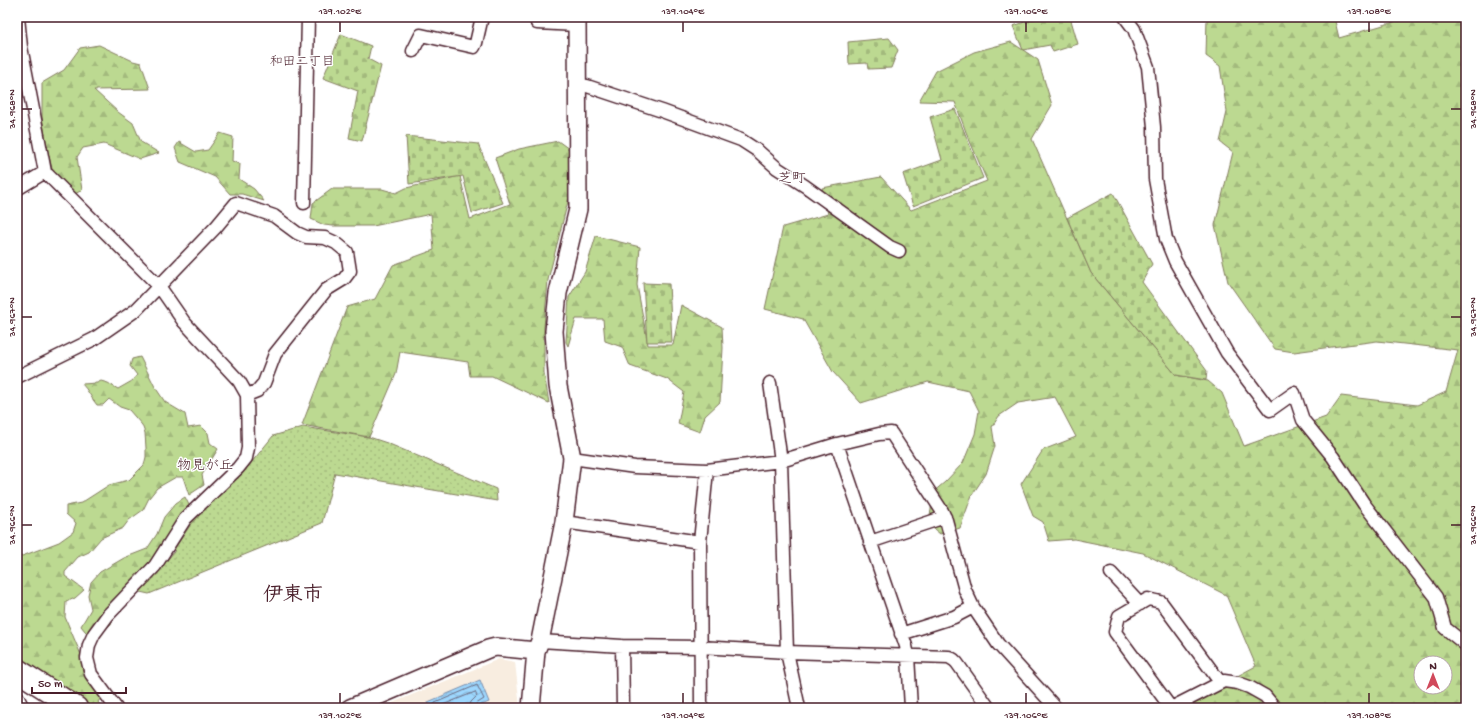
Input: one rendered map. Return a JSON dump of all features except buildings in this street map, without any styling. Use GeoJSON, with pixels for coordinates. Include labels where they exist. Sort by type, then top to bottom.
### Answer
{"type":"FeatureCollection","features":[{"type":"Feature","properties":{"kind":"highway"},"geometry":{"type":"LineString","coordinates":[[19,676],[76,708]]}},
{"type":"Feature","properties":{"kind":"street"},"geometry":{"type":"LineString","coordinates":[[18,17],[21,47],[45,172],[159,286],[184,322],[239,382],[247,395],[248,448],[246,458],[238,468],[185,519],[156,566],[108,615],[94,634],[89,645],[87,658],[91,674],[116,708]]}},
{"type":"Feature","properties":{"kind":"street"},"geometry":{"type":"LineString","coordinates":[[304,203],[308,17]]}},
{"type":"Feature","properties":{"kind":"street"},"geometry":{"type":"LineString","coordinates":[[413,51],[421,35],[474,47],[482,17]]}},
{"type":"Feature","properties":{"kind":"street"},"geometry":{"type":"LineString","coordinates":[[1125,17],[1134,29],[1148,67],[1154,127],[1155,179],[1166,239],[1175,261],[1227,352],[1270,410],[1294,392],[1303,420],[1333,457],[1364,504],[1436,597],[1445,628],[1466,645]]}},
{"type":"Feature","properties":{"kind":"street"},"geometry":{"type":"LineString","coordinates":[[531,708],[538,646],[564,522],[572,458],[558,386],[554,331],[558,293],[578,209],[577,21],[537,23]]}},
{"type":"Feature","properties":{"kind":"street"},"geometry":{"type":"LineString","coordinates":[[577,85],[587,86],[662,111],[741,140],[758,151],[777,168],[805,186],[890,247],[899,251]]}},
{"type":"Feature","properties":{"kind":"street"},"geometry":{"type":"LineString","coordinates":[[17,189],[45,172]]}},
{"type":"Feature","properties":{"kind":"street"},"geometry":{"type":"LineString","coordinates":[[17,377],[94,339],[136,310],[236,203],[274,216],[297,233],[306,237],[325,238],[336,243],[347,252],[350,271],[344,279],[326,290],[278,350],[264,383],[257,391],[247,395]]}},
{"type":"Feature","properties":{"kind":"street"},"geometry":{"type":"LineString","coordinates":[[770,383],[780,461],[787,652],[799,708]]}},
{"type":"Feature","properties":{"kind":"street"},"geometry":{"type":"LineString","coordinates":[[572,458],[635,468],[707,470],[780,461],[837,444],[879,434],[891,433],[945,518],[965,590],[973,607],[998,644],[1056,708]]}},
{"type":"Feature","properties":{"kind":"street"},"geometry":{"type":"LineString","coordinates":[[837,444],[908,656],[911,708]]}},
{"type":"Feature","properties":{"kind":"street"},"geometry":{"type":"LineString","coordinates":[[701,708],[700,542],[707,470]]}},
{"type":"Feature","properties":{"kind":"street"},"geometry":{"type":"LineString","coordinates":[[870,542],[945,518]]}},
{"type":"Feature","properties":{"kind":"street"},"geometry":{"type":"LineString","coordinates":[[564,522],[700,542]]}},
{"type":"Feature","properties":{"kind":"street"},"geometry":{"type":"LineString","coordinates":[[1111,573],[1140,604]]}},
{"type":"Feature","properties":{"kind":"street"},"geometry":{"type":"LineString","coordinates":[[1220,682],[1162,602],[1148,599],[1119,616],[1115,632],[1171,708],[1224,681],[1238,683],[1249,687],[1264,696],[1275,708]]}},
{"type":"Feature","properties":{"kind":"street"},"geometry":{"type":"LineString","coordinates":[[901,634],[954,617],[973,607]]}},
{"type":"Feature","properties":{"kind":"street"},"geometry":{"type":"LineString","coordinates":[[350,708],[488,649],[496,647],[538,646],[700,647],[787,652],[949,657],[954,660],[989,708]]}},
{"type":"Feature","properties":{"kind":"street"},"geometry":{"type":"LineString","coordinates":[[622,646],[624,708]]}},
{"type":"Feature","properties":{"kind":"street"},"geometry":{"type":"LineString","coordinates":[[17,696],[23,708]]}},
{"type":"Feature","properties":{"kind":"shaded area"},"geometry":{"type":"Polygon","coordinates":[[[499,659],[515,662],[520,708],[380,708],[499,659]]]}},
{"type":"Feature","properties":{"kind":"green space"},"geometry":{"type":"Polygon","coordinates":[[[1040,17],[1070,17],[1078,44],[1053,52],[1050,45],[1023,50],[1013,26],[1040,17]]]}},
{"type":"Feature","properties":{"kind":"green space"},"geometry":{"type":"Polygon","coordinates":[[[1207,17],[1334,17],[1339,38],[1411,17],[1466,17],[1466,708],[1178,708],[1256,666],[1226,595],[1143,553],[1074,539],[1049,541],[1043,522],[1033,516],[1021,484],[1043,450],[1076,437],[1055,397],[1018,403],[999,416],[992,427],[995,446],[986,474],[972,495],[960,528],[940,534],[928,524],[932,493],[963,463],[975,434],[979,411],[969,391],[928,382],[861,403],[833,372],[803,319],[765,309],[783,227],[828,214],[822,188],[881,177],[911,210],[987,181],[955,102],[919,101],[936,71],[974,52],[1011,42],[1038,60],[1052,105],[1032,139],[1091,273],[1176,375],[1208,381],[1222,393],[1244,446],[1326,417],[1341,396],[1417,405],[1446,392],[1458,350],[1377,341],[1294,352],[1275,349],[1228,282],[1215,225],[1233,152],[1220,142],[1227,112],[1220,66],[1206,56],[1207,17]]]}},
{"type":"Feature","properties":{"kind":"green space"},"geometry":{"type":"Polygon","coordinates":[[[341,34],[371,46],[368,59],[381,66],[362,141],[349,138],[358,91],[323,78],[341,34]]]}},
{"type":"Feature","properties":{"kind":"green space"},"geometry":{"type":"Polygon","coordinates":[[[889,38],[898,50],[891,68],[868,69],[867,63],[849,64],[848,42],[889,38]]]}},
{"type":"Feature","properties":{"kind":"green space"},"geometry":{"type":"Polygon","coordinates":[[[99,45],[133,61],[141,63],[150,89],[94,90],[118,112],[133,123],[141,142],[159,153],[140,159],[104,144],[83,148],[77,157],[82,190],[75,194],[53,173],[42,117],[42,83],[64,70],[80,48],[99,45]]]}},
{"type":"Feature","properties":{"kind":"green space"},"geometry":{"type":"Polygon","coordinates":[[[955,109],[983,178],[913,206],[903,174],[942,160],[930,117],[955,109]]]}},
{"type":"Feature","properties":{"kind":"green space"},"geometry":{"type":"Polygon","coordinates":[[[220,133],[233,137],[232,161],[240,164],[239,179],[254,189],[264,201],[242,194],[230,194],[215,177],[180,162],[175,148],[179,142],[196,152],[208,150],[220,133]]]}},
{"type":"Feature","properties":{"kind":"green space"},"geometry":{"type":"Polygon","coordinates":[[[406,136],[478,144],[503,203],[472,213],[463,176],[409,184],[406,136]]]}},
{"type":"Feature","properties":{"kind":"green space"},"geometry":{"type":"Polygon","coordinates":[[[558,141],[569,149],[569,197],[548,280],[544,327],[544,373],[549,403],[492,376],[470,376],[468,362],[400,352],[396,374],[369,437],[302,425],[347,307],[375,299],[393,265],[434,250],[431,214],[373,226],[333,226],[324,225],[311,219],[313,203],[332,189],[382,189],[396,193],[406,188],[460,176],[470,219],[510,204],[495,158],[519,149],[558,141]]]}},
{"type":"Feature","properties":{"kind":"green space"},"geometry":{"type":"Polygon","coordinates":[[[1113,193],[1152,264],[1142,282],[1207,371],[1206,380],[1176,375],[1091,273],[1067,218],[1113,193]]]}},
{"type":"Feature","properties":{"kind":"green space"},"geometry":{"type":"Polygon","coordinates":[[[596,236],[640,247],[637,285],[648,345],[673,345],[681,305],[722,327],[723,348],[720,402],[705,416],[700,432],[678,424],[684,392],[667,379],[630,366],[622,347],[605,341],[603,319],[576,319],[568,346],[566,342],[569,297],[585,272],[596,236]]]}},
{"type":"Feature","properties":{"kind":"green space"},"geometry":{"type":"Polygon","coordinates":[[[643,283],[669,284],[672,342],[647,342],[643,283]]]}},
{"type":"Feature","properties":{"kind":"green space"},"geometry":{"type":"Polygon","coordinates":[[[140,357],[155,387],[165,402],[185,414],[188,428],[201,426],[208,433],[210,443],[218,449],[202,475],[204,485],[189,495],[183,477],[176,477],[157,488],[149,498],[143,510],[129,520],[123,528],[101,538],[89,552],[78,557],[65,572],[65,576],[84,590],[75,598],[66,602],[65,617],[87,669],[102,696],[98,702],[102,708],[82,708],[17,664],[17,558],[59,542],[73,532],[76,523],[66,514],[66,506],[81,503],[109,485],[129,480],[144,465],[146,448],[145,433],[142,425],[129,410],[120,407],[109,399],[103,405],[97,405],[82,384],[97,383],[101,381],[118,389],[132,381],[137,375],[130,366],[132,359],[140,357]]]}},
{"type":"Feature","properties":{"kind":"green space"},"geometry":{"type":"Polygon","coordinates":[[[303,427],[369,437],[387,443],[496,489],[497,501],[335,473],[322,523],[149,594],[140,592],[174,552],[175,548],[189,527],[196,507],[243,473],[273,436],[303,427]]]}},
{"type":"Feature","properties":{"kind":"green space"},"geometry":{"type":"Polygon","coordinates":[[[185,497],[191,509],[178,518],[151,566],[124,594],[111,624],[99,635],[89,636],[81,626],[91,609],[88,595],[91,582],[100,572],[124,558],[147,549],[157,534],[164,517],[176,503],[185,497]]]}},
{"type":"Feature","properties":{"kind":"water"},"geometry":{"type":"Polygon","coordinates":[[[480,680],[489,702],[475,708],[430,708],[428,702],[480,680]]]}},
{"type":"Feature","properties":{"kind":"district","name":"和田二丁目"},"geometry":{"type":"Point","coordinates":[302,62]}},
{"type":"Feature","properties":{"kind":"district","name":"芝町"},"geometry":{"type":"Point","coordinates":[792,179]}},
{"type":"Feature","properties":{"kind":"district","name":"物見が丘"},"geometry":{"type":"Point","coordinates":[205,466]}},
{"type":"Feature","properties":{"kind":"district","name":"伊東市"},"geometry":{"type":"Point","coordinates":[293,596]}}]}
